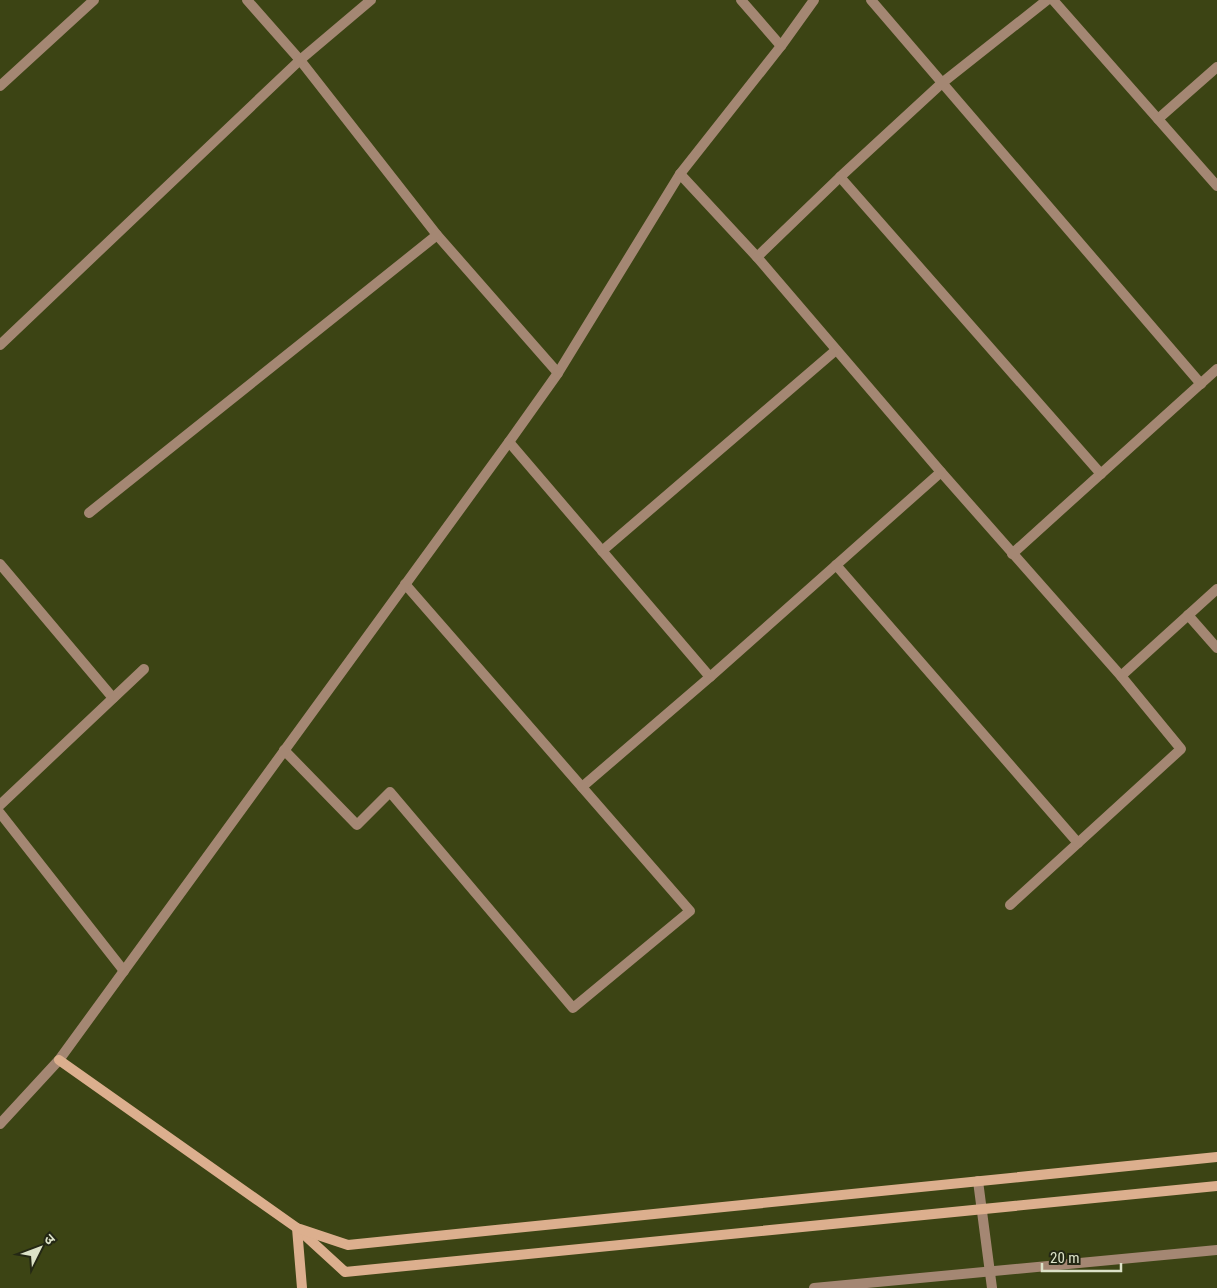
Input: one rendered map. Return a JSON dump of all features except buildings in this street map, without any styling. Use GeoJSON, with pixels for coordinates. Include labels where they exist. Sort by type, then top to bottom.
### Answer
{"type":"FeatureCollection","features":[{"type":"Feature","properties":{"kind":"street"},"geometry":{"type":"LineString","coordinates":[[0,86],[94,0]]}},
{"type":"Feature","properties":{"kind":"street"},"geometry":{"type":"LineString","coordinates":[[247,0],[300,60],[437,234],[558,373]]}},
{"type":"Feature","properties":{"kind":"street"},"geometry":{"type":"LineString","coordinates":[[0,345],[300,60],[371,0]]}},
{"type":"Feature","properties":{"kind":"street"},"geometry":{"type":"LineString","coordinates":[[741,0],[782,46]]}},
{"type":"Feature","properties":{"kind":"street"},"geometry":{"type":"LineString","coordinates":[[0,1124],[59,1060],[558,373],[680,174],[782,46],[814,0]]}},
{"type":"Feature","properties":{"kind":"street"},"geometry":{"type":"LineString","coordinates":[[871,0],[1200,384]]}},
{"type":"Feature","properties":{"kind":"street"},"geometry":{"type":"LineString","coordinates":[[757,257],[942,83],[1047,0]]}},
{"type":"Feature","properties":{"kind":"street"},"geometry":{"type":"LineString","coordinates":[[1053,0],[1217,186]]}},
{"type":"Feature","properties":{"kind":"street"},"geometry":{"type":"LineString","coordinates":[[1158,119],[1217,67]]}},
{"type":"Feature","properties":{"kind":"street"},"geometry":{"type":"LineString","coordinates":[[680,174],[757,257],[1012,554],[1122,676],[1181,749],[1010,904]]}},
{"type":"Feature","properties":{"kind":"street"},"geometry":{"type":"LineString","coordinates":[[840,177],[1101,474]]}},
{"type":"Feature","properties":{"kind":"street"},"geometry":{"type":"LineString","coordinates":[[89,513],[437,234]]}},
{"type":"Feature","properties":{"kind":"street"},"geometry":{"type":"LineString","coordinates":[[602,551],[836,350]]}},
{"type":"Feature","properties":{"kind":"street"},"geometry":{"type":"LineString","coordinates":[[1012,554],[1217,370]]}},
{"type":"Feature","properties":{"kind":"street"},"geometry":{"type":"LineString","coordinates":[[508,442],[710,677]]}},
{"type":"Feature","properties":{"kind":"street"},"geometry":{"type":"LineString","coordinates":[[582,787],[710,677],[941,472]]}},
{"type":"Feature","properties":{"kind":"street"},"geometry":{"type":"LineString","coordinates":[[0,564],[113,698]]}},
{"type":"Feature","properties":{"kind":"street"},"geometry":{"type":"LineString","coordinates":[[836,565],[1078,843]]}},
{"type":"Feature","properties":{"kind":"street"},"geometry":{"type":"LineString","coordinates":[[284,750],[357,825],[390,792],[573,1008],[690,911],[405,584]]}},
{"type":"Feature","properties":{"kind":"street"},"geometry":{"type":"LineString","coordinates":[[1122,676],[1217,589]]}},
{"type":"Feature","properties":{"kind":"street"},"geometry":{"type":"LineString","coordinates":[[1188,615],[1217,648]]}},
{"type":"Feature","properties":{"kind":"street"},"geometry":{"type":"LineString","coordinates":[[0,805],[144,668]]}},
{"type":"Feature","properties":{"kind":"street"},"geometry":{"type":"LineString","coordinates":[[0,813],[124,971]]}},
{"type":"Feature","properties":{"kind":"street"},"geometry":{"type":"LineString","coordinates":[[59,1060],[297,1228],[345,1272],[1217,1186]]}},
{"type":"Feature","properties":{"kind":"street"},"geometry":{"type":"LineString","coordinates":[[297,1228],[348,1244],[1217,1157]]}},
{"type":"Feature","properties":{"kind":"street"},"geometry":{"type":"LineString","coordinates":[[978,1181],[992,1288]]}},
{"type":"Feature","properties":{"kind":"street"},"geometry":{"type":"LineString","coordinates":[[297,1228],[302,1288]]}},
{"type":"Feature","properties":{"kind":"street"},"geometry":{"type":"LineString","coordinates":[[814,1288],[1217,1250]]}}]}
